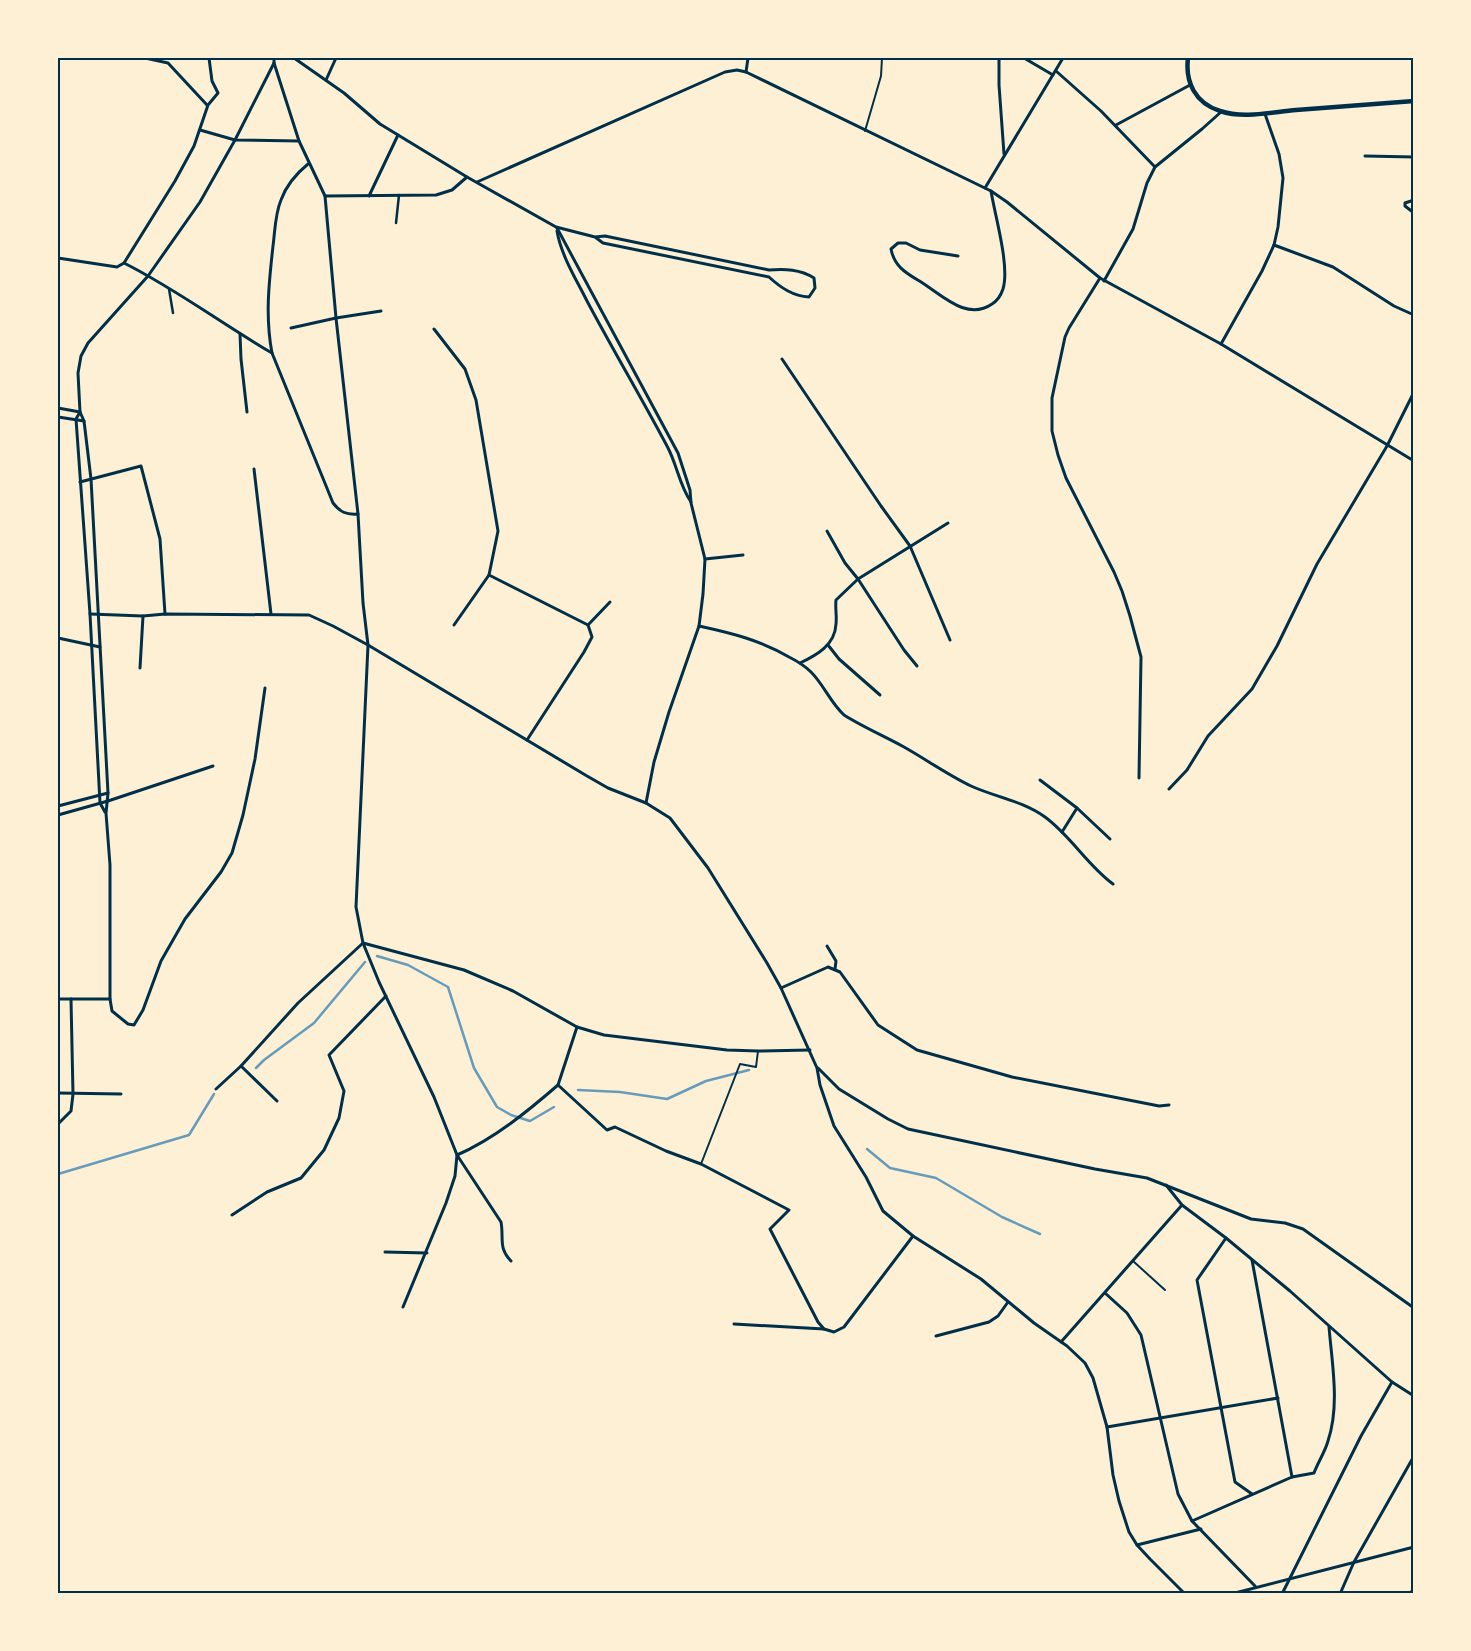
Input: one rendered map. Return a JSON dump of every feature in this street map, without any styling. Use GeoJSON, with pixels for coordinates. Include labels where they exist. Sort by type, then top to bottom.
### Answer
{"type":"FeatureCollection","features":[{"type":"Feature","properties":{"kind":"street"},"geometry":{"type":"LineString","coordinates":[[145,58],[168,63],[208,105]]}},
{"type":"Feature","properties":{"kind":"street"},"geometry":{"type":"LineString","coordinates":[[58,258],[117,266],[124,263],[175,181],[194,146],[208,105],[218,93],[212,81],[209,58]]}},
{"type":"Feature","properties":{"kind":"street"},"geometry":{"type":"LineString","coordinates":[[274,58],[299,141],[308,164],[325,196],[336,318],[358,514],[363,603],[368,645],[356,907],[363,943],[434,1097],[457,1155],[501,1222],[504,1255],[511,1261]]}},
{"type":"Feature","properties":{"kind":"street"},"geometry":{"type":"LineString","coordinates":[[294,58],[326,80],[380,124],[556,227],[595,237],[605,236],[769,270],[788,269],[806,273],[814,278],[815,288],[809,297],[802,296],[784,290],[769,277],[603,243],[595,237]]}},
{"type":"Feature","properties":{"kind":"street"},"geometry":{"type":"LineString","coordinates":[[326,80],[336,58]]}},
{"type":"Feature","properties":{"kind":"street"},"geometry":{"type":"LineString","coordinates":[[746,72],[748,58]]}},
{"type":"Feature","properties":{"kind":"street"},"geometry":{"type":"LineString","coordinates":[[999,58],[1004,155]]}},
{"type":"Feature","properties":{"kind":"street"},"geometry":{"type":"LineString","coordinates":[[1024,58],[1053,75]]}},
{"type":"Feature","properties":{"kind":"street"},"geometry":{"type":"LineString","coordinates":[[985,188],[1063,58]]}},
{"type":"Feature","properties":{"kind":"street"},"geometry":{"type":"LineString","coordinates":[[1188,58],[1190,85],[1201,100],[1221,112],[1265,114],[1414,101]]}},
{"type":"Feature","properties":{"kind":"street"},"geometry":{"type":"LineString","coordinates":[[265,688],[255,759],[243,815],[232,854],[221,872],[185,919],[161,961],[143,1010],[134,1025],[128,1024],[112,1011],[110,999],[110,865],[106,813],[108,793],[91,480],[84,421],[80,412],[78,373],[81,356],[88,343],[148,276],[200,202],[274,63]]}},
{"type":"Feature","properties":{"kind":"street"},"geometry":{"type":"LineString","coordinates":[[477,182],[726,72],[737,70],[746,72],[991,191],[1102,280],[1221,344],[1414,461]]}},
{"type":"Feature","properties":{"kind":"street"},"geometry":{"type":"LineString","coordinates":[[1056,71],[1116,125],[1155,167]]}},
{"type":"Feature","properties":{"kind":"street"},"geometry":{"type":"LineString","coordinates":[[1116,125],[1190,85]]}},
{"type":"Feature","properties":{"kind":"street"},"geometry":{"type":"LineString","coordinates":[[1139,778],[1141,657],[1130,616],[1114,572],[1066,478],[1058,455],[1052,431],[1052,398],[1065,337],[1069,328],[1102,280],[1133,229],[1147,183],[1155,167],[1221,112]]}},
{"type":"Feature","properties":{"kind":"street"},"geometry":{"type":"LineString","coordinates":[[1221,344],[1254,288],[1274,245],[1278,227],[1283,178],[1279,154],[1265,114]]}},
{"type":"Feature","properties":{"kind":"street"},"geometry":{"type":"LineString","coordinates":[[200,130],[234,140],[299,141]]}},
{"type":"Feature","properties":{"kind":"street"},"geometry":{"type":"LineString","coordinates":[[369,196],[398,135]]}},
{"type":"Feature","properties":{"kind":"street"},"geometry":{"type":"LineString","coordinates":[[1365,156],[1414,157]]}},
{"type":"Feature","properties":{"kind":"street"},"geometry":{"type":"LineString","coordinates":[[308,164],[300,170],[288,185],[277,213],[268,310],[268,333],[272,353],[333,504],[340,512],[358,514]]}},
{"type":"Feature","properties":{"kind":"street"},"geometry":{"type":"LineString","coordinates":[[325,196],[436,195],[452,190],[467,176]]}},
{"type":"Feature","properties":{"kind":"street"},"geometry":{"type":"LineString","coordinates":[[958,256],[920,250],[906,242],[898,243],[891,250],[893,260],[900,268],[949,302],[970,310],[986,308],[997,301],[1003,292],[1006,279],[991,191]]}},
{"type":"Feature","properties":{"kind":"street"},"geometry":{"type":"LineString","coordinates":[[396,223],[399,196]]}},
{"type":"Feature","properties":{"kind":"street"},"geometry":{"type":"LineString","coordinates":[[1414,200],[1405,202],[1405,206],[1414,213]]}},
{"type":"Feature","properties":{"kind":"street"},"geometry":{"type":"LineString","coordinates":[[556,227],[678,453],[690,490],[691,503],[705,559],[699,626],[654,762],[646,803]]}},
{"type":"Feature","properties":{"kind":"street"},"geometry":{"type":"LineString","coordinates":[[556,227],[559,241],[606,336],[672,456],[685,493],[691,503]]}},
{"type":"Feature","properties":{"kind":"street"},"geometry":{"type":"LineString","coordinates":[[1274,245],[1333,267],[1394,306],[1414,315]]}},
{"type":"Feature","properties":{"kind":"street"},"geometry":{"type":"LineString","coordinates":[[124,263],[169,288],[272,353]]}},
{"type":"Feature","properties":{"kind":"street"},"geometry":{"type":"LineString","coordinates":[[769,270],[769,277]]}},
{"type":"Feature","properties":{"kind":"street"},"geometry":{"type":"LineString","coordinates":[[169,288],[174,313]]}},
{"type":"Feature","properties":{"kind":"street"},"geometry":{"type":"LineString","coordinates":[[291,328],[381,311]]}},
{"type":"Feature","properties":{"kind":"street"},"geometry":{"type":"LineString","coordinates":[[434,329],[465,369],[476,400],[498,531],[489,575],[454,625]]}},
{"type":"Feature","properties":{"kind":"street"},"geometry":{"type":"LineString","coordinates":[[606,336],[613,332]]}},
{"type":"Feature","properties":{"kind":"street"},"geometry":{"type":"LineString","coordinates":[[240,334],[240,359],[247,412]]}},
{"type":"Feature","properties":{"kind":"street"},"geometry":{"type":"LineString","coordinates":[[782,359],[910,546],[950,640]]}},
{"type":"Feature","properties":{"kind":"street"},"geometry":{"type":"LineString","coordinates":[[1169,789],[1187,770],[1208,736],[1252,689],[1277,646],[1317,564],[1387,446],[1414,392]]}},
{"type":"Feature","properties":{"kind":"street"},"geometry":{"type":"LineString","coordinates":[[640,397],[646,394]]}},
{"type":"Feature","properties":{"kind":"street"},"geometry":{"type":"LineString","coordinates":[[58,408],[80,412]]}},
{"type":"Feature","properties":{"kind":"street"},"geometry":{"type":"LineString","coordinates":[[80,412],[76,420],[90,614],[100,803],[106,813]]}},
{"type":"Feature","properties":{"kind":"street"},"geometry":{"type":"LineString","coordinates":[[58,416],[84,421]]}},
{"type":"Feature","properties":{"kind":"street"},"geometry":{"type":"LineString","coordinates":[[672,456],[678,453]]}},
{"type":"Feature","properties":{"kind":"street"},"geometry":{"type":"LineString","coordinates":[[80,482],[141,466],[160,539],[165,614]]}},
{"type":"Feature","properties":{"kind":"street"},"geometry":{"type":"LineString","coordinates":[[254,469],[271,614]]}},
{"type":"Feature","properties":{"kind":"street"},"geometry":{"type":"LineString","coordinates":[[800,663],[815,656],[834,637],[836,600],[858,579],[948,522]]}},
{"type":"Feature","properties":{"kind":"street"},"geometry":{"type":"LineString","coordinates":[[827,531],[845,564],[858,579],[904,650],[917,666]]}},
{"type":"Feature","properties":{"kind":"street"},"geometry":{"type":"LineString","coordinates":[[705,559],[743,555]]}},
{"type":"Feature","properties":{"kind":"street"},"geometry":{"type":"LineString","coordinates":[[489,575],[588,625],[592,637],[527,740]]}},
{"type":"Feature","properties":{"kind":"street"},"geometry":{"type":"LineString","coordinates":[[588,625],[610,602]]}},
{"type":"Feature","properties":{"kind":"street"},"geometry":{"type":"LineString","coordinates":[[90,614],[143,616],[165,614],[309,615],[368,645],[608,788],[646,803],[670,818],[708,868],[781,988],[817,1068],[820,1085],[834,1126],[866,1177],[883,1211],[913,1236],[981,1279],[1084,1363],[1093,1378],[1108,1427],[1113,1475],[1129,1532],[1137,1545],[1185,1594]]}},
{"type":"Feature","properties":{"kind":"street"},"geometry":{"type":"LineString","coordinates":[[140,668],[143,616]]}},
{"type":"Feature","properties":{"kind":"street"},"geometry":{"type":"LineString","coordinates":[[699,626],[738,634],[771,646],[800,663],[818,680],[835,707],[844,715],[971,786],[1012,802],[1020,803],[1045,817],[1062,832],[1085,859],[1113,884]]}},
{"type":"Feature","properties":{"kind":"street"},"geometry":{"type":"LineString","coordinates":[[58,638],[100,647]]}},
{"type":"Feature","properties":{"kind":"street"},"geometry":{"type":"LineString","coordinates":[[828,645],[839,659],[880,695]]}},
{"type":"Feature","properties":{"kind":"street"},"geometry":{"type":"LineString","coordinates":[[58,815],[213,766]]}},
{"type":"Feature","properties":{"kind":"street"},"geometry":{"type":"LineString","coordinates":[[1040,780],[1077,808],[1110,839]]}},
{"type":"Feature","properties":{"kind":"street"},"geometry":{"type":"LineString","coordinates":[[58,806],[108,793]]}},
{"type":"Feature","properties":{"kind":"street"},"geometry":{"type":"LineString","coordinates":[[1062,832],[1077,808]]}},
{"type":"Feature","properties":{"kind":"street"},"geometry":{"type":"LineString","coordinates":[[363,943],[464,970],[513,991],[577,1027],[604,1035],[727,1050],[758,1052],[810,1050]]}},
{"type":"Feature","properties":{"kind":"street"},"geometry":{"type":"LineString","coordinates":[[216,1089],[241,1066],[298,1003],[363,943]]}},
{"type":"Feature","properties":{"kind":"street"},"geometry":{"type":"LineString","coordinates":[[827,946],[836,962],[835,969]]}},
{"type":"Feature","properties":{"kind":"street"},"geometry":{"type":"LineString","coordinates":[[781,988],[828,967],[835,969],[840,972],[878,1026],[917,1050],[1012,1077],[1159,1106],[1169,1105]]}},
{"type":"Feature","properties":{"kind":"street"},"geometry":{"type":"LineString","coordinates":[[232,1214],[267,1192],[301,1178],[324,1150],[339,1118],[344,1091],[328,1055],[386,996]]}},
{"type":"Feature","properties":{"kind":"street"},"geometry":{"type":"LineString","coordinates":[[58,999],[110,999]]}},
{"type":"Feature","properties":{"kind":"street"},"geometry":{"type":"LineString","coordinates":[[58,1124],[72,1111],[71,999]]}},
{"type":"Feature","properties":{"kind":"street"},"geometry":{"type":"LineString","coordinates":[[457,1155],[514,1121],[558,1085],[577,1027]]}},
{"type":"Feature","properties":{"kind":"street"},"geometry":{"type":"LineString","coordinates":[[241,1066],[277,1101]]}},
{"type":"Feature","properties":{"kind":"street"},"geometry":{"type":"LineString","coordinates":[[817,1068],[839,1089],[888,1120],[908,1128],[1095,1169],[1147,1178],[1250,1219],[1285,1223],[1303,1229],[1414,1308]]}},
{"type":"Feature","properties":{"kind":"street"},"geometry":{"type":"LineString","coordinates":[[558,1085],[607,1130],[615,1127],[666,1151],[701,1164],[788,1210],[770,1229],[818,1322],[824,1329]]}},
{"type":"Feature","properties":{"kind":"street"},"geometry":{"type":"LineString","coordinates":[[58,1093],[121,1094]]}},
{"type":"Feature","properties":{"kind":"street"},"geometry":{"type":"LineString","coordinates":[[403,1307],[427,1253],[446,1203],[455,1176],[457,1155]]}},
{"type":"Feature","properties":{"kind":"street"},"geometry":{"type":"LineString","coordinates":[[1166,1185],[1182,1205],[1226,1238],[1290,1291],[1392,1382],[1414,1396]]}},
{"type":"Feature","properties":{"kind":"street"},"geometry":{"type":"LineString","coordinates":[[1060,1342],[1182,1205]]}},
{"type":"Feature","properties":{"kind":"street"},"geometry":{"type":"LineString","coordinates":[[734,1324],[824,1329],[834,1332],[844,1328],[913,1236]]}},
{"type":"Feature","properties":{"kind":"street"},"geometry":{"type":"LineString","coordinates":[[1226,1238],[1197,1280],[1235,1482],[1252,1494]]}},
{"type":"Feature","properties":{"kind":"street"},"geometry":{"type":"LineString","coordinates":[[385,1252],[427,1253]]}},
{"type":"Feature","properties":{"kind":"street"},"geometry":{"type":"LineString","coordinates":[[1252,1260],[1292,1476]]}},
{"type":"Feature","properties":{"kind":"street"},"geometry":{"type":"LineString","coordinates":[[1105,1293],[1127,1313],[1141,1335],[1178,1494],[1192,1521],[1255,1586]]}},
{"type":"Feature","properties":{"kind":"street"},"geometry":{"type":"LineString","coordinates":[[936,1336],[989,1322],[998,1316],[1008,1302]]}},
{"type":"Feature","properties":{"kind":"street"},"geometry":{"type":"LineString","coordinates":[[1192,1521],[1292,1476],[1314,1473],[1328,1441],[1333,1418],[1334,1390],[1330,1327]]}},
{"type":"Feature","properties":{"kind":"street"},"geometry":{"type":"LineString","coordinates":[[1282,1594],[1361,1436],[1392,1382]]}},
{"type":"Feature","properties":{"kind":"street"},"geometry":{"type":"LineString","coordinates":[[1108,1427],[1278,1398]]}},
{"type":"Feature","properties":{"kind":"street"},"geometry":{"type":"LineString","coordinates":[[1340,1594],[1354,1562],[1414,1456]]}},
{"type":"Feature","properties":{"kind":"street"},"geometry":{"type":"LineString","coordinates":[[1137,1545],[1201,1529]]}},
{"type":"Feature","properties":{"kind":"street"},"geometry":{"type":"LineString","coordinates":[[1230,1594],[1255,1586],[1414,1547]]}},
{"type":"Feature","properties":{"kind":"street"},"geometry":{"type":"LineString","coordinates":[[1410,1594],[1414,1588]]}},
{"type":"Feature","properties":{"kind":"lane"},"geometry":{"type":"LineString","coordinates":[[865,131],[881,76],[882,58]]}},
{"type":"Feature","properties":{"kind":"lane"},"geometry":{"type":"LineString","coordinates":[[701,1164],[740,1064],[756,1067],[758,1052]]}},
{"type":"Feature","properties":{"kind":"lane"},"geometry":{"type":"LineString","coordinates":[[1133,1261],[1165,1290]]}},
{"type":"Feature","properties":{"kind":"waterway"},"geometry":{"type":"LineString","coordinates":[[377,956],[408,965],[448,987],[474,1068],[497,1107],[511,1115],[530,1121],[554,1107]]}},
{"type":"Feature","properties":{"kind":"waterway"},"geometry":{"type":"LineString","coordinates":[[256,1068],[314,1023],[365,962]]}},
{"type":"Feature","properties":{"kind":"waterway"},"geometry":{"type":"LineString","coordinates":[[578,1090],[620,1092],[667,1099],[706,1081],[749,1070]]}},
{"type":"Feature","properties":{"kind":"waterway"},"geometry":{"type":"LineString","coordinates":[[58,1174],[189,1135],[214,1094]]}},
{"type":"Feature","properties":{"kind":"waterway"},"geometry":{"type":"LineString","coordinates":[[867,1149],[890,1168],[936,1178],[1002,1217],[1040,1234]]}}]}
